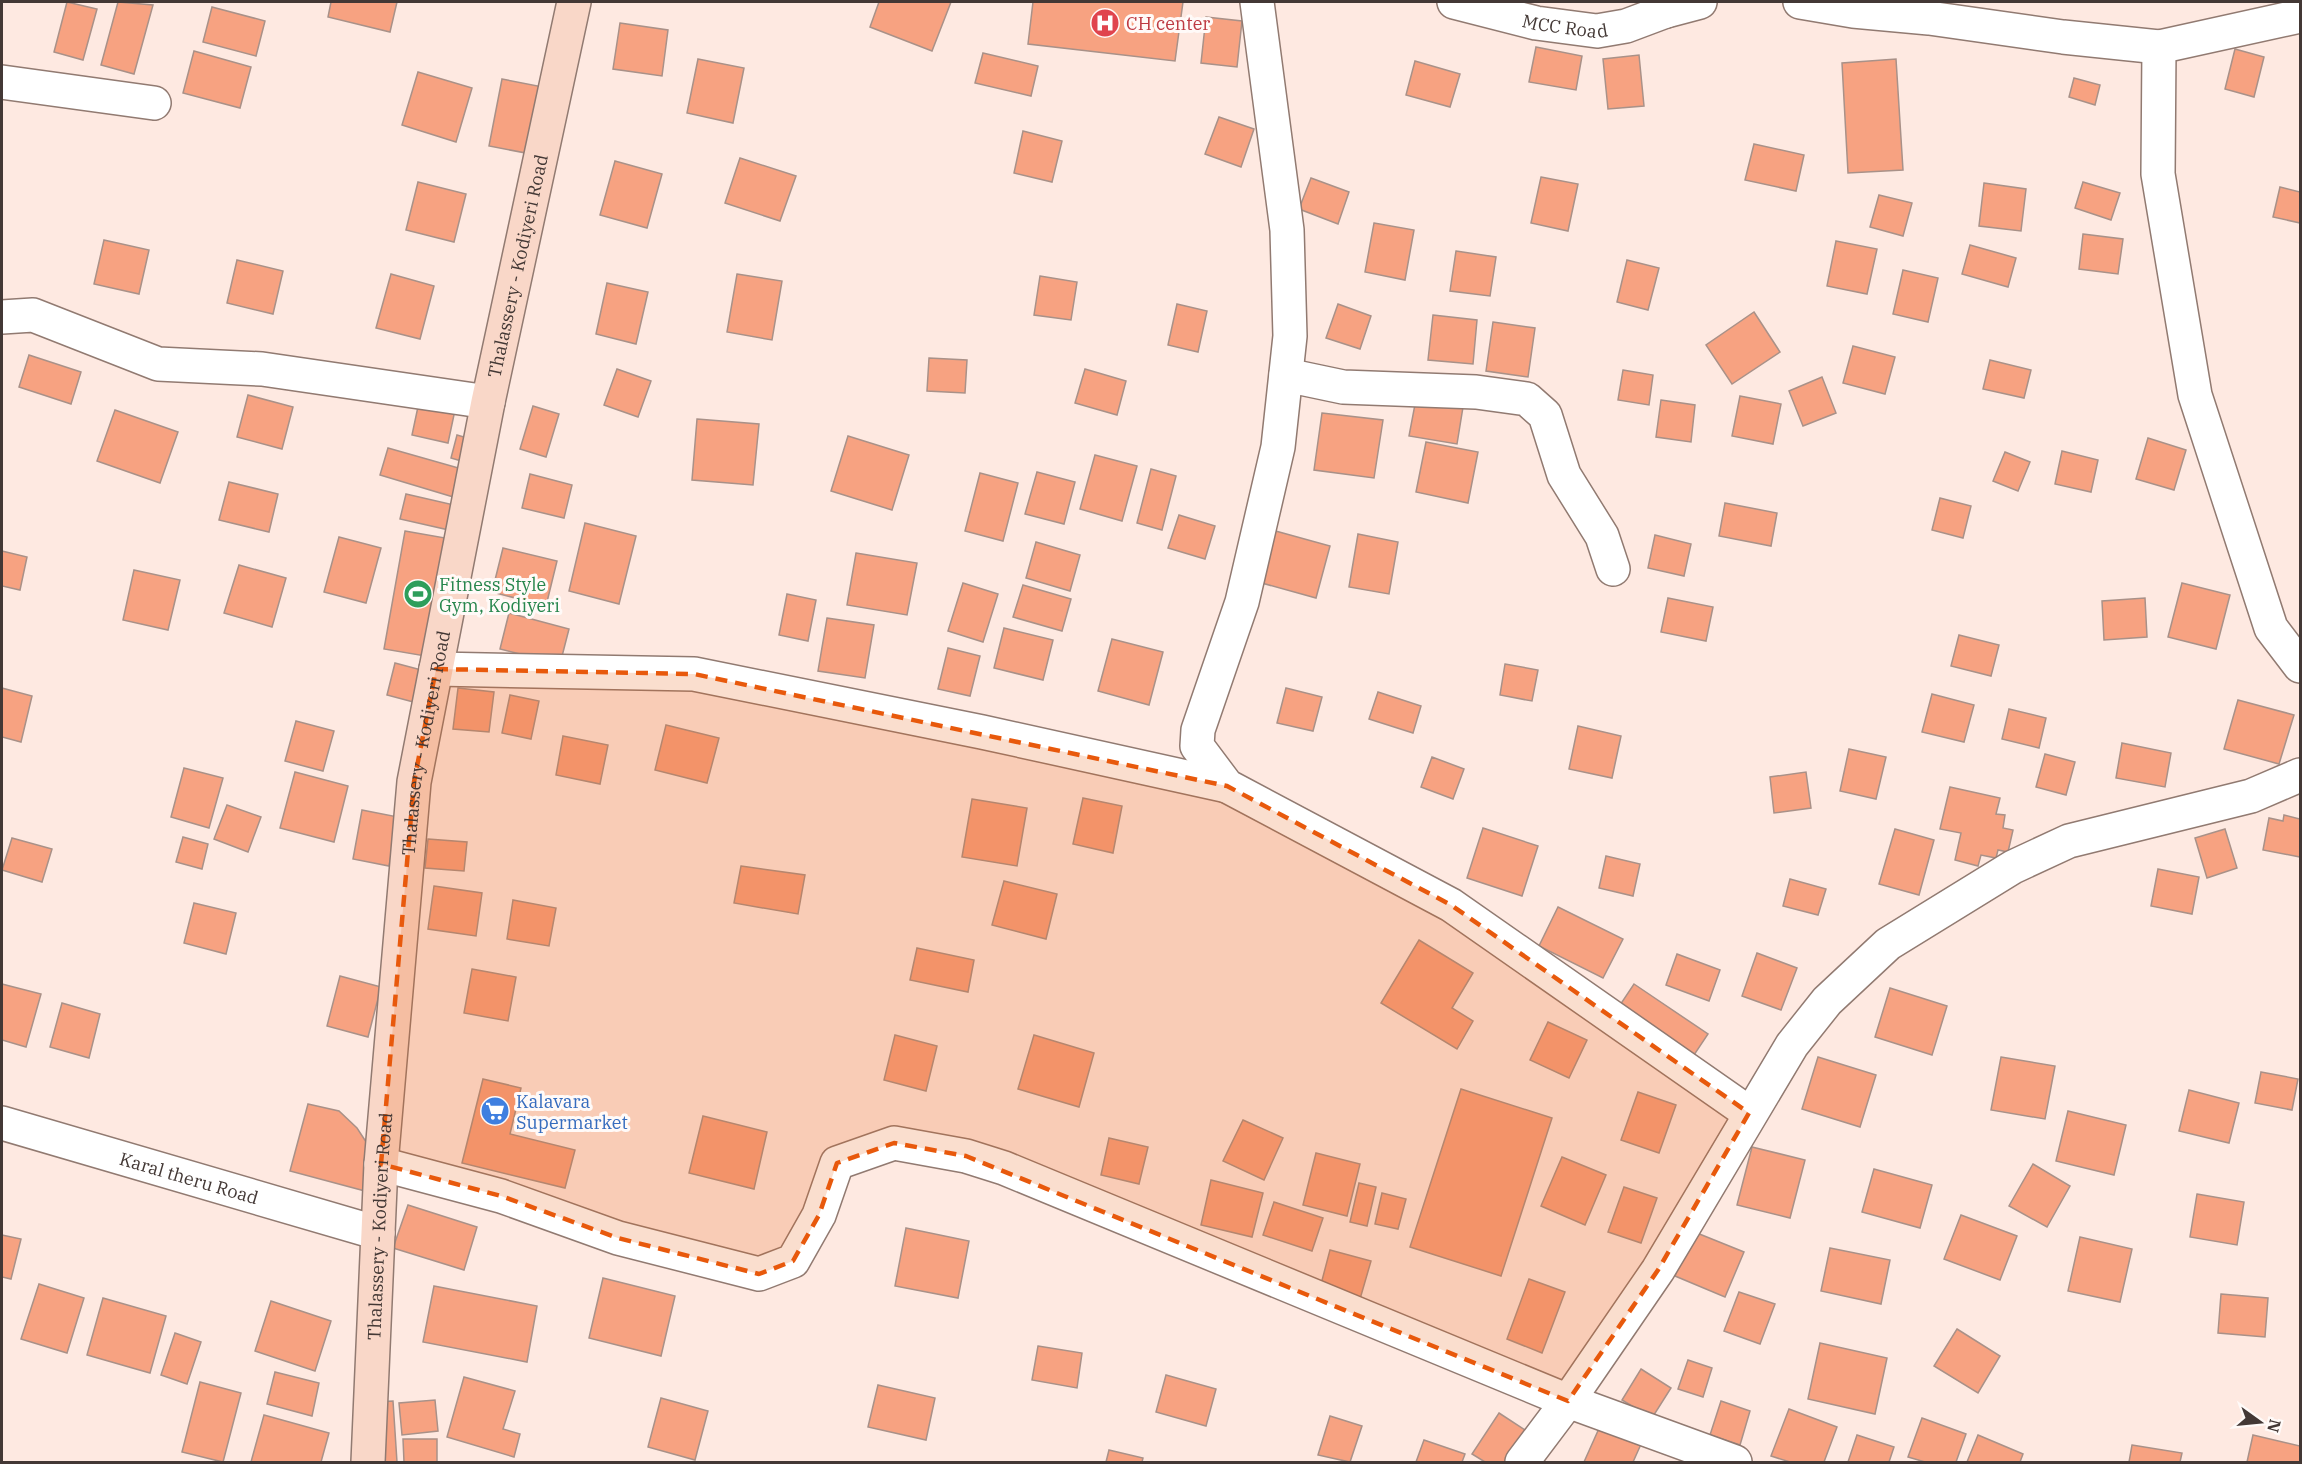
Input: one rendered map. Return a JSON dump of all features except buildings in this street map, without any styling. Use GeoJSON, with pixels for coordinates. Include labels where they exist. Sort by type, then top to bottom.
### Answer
{"type":"FeatureCollection","features":[{"type":"Feature","properties":{"kind":"main road","name":"Thalassery - Kodiyeri Road"},"geometry":{"type":"LineString","coordinates":[[368,1462],[381,1164],[414,782],[488,402],[574,2]]}},
{"type":"Feature","properties":{"kind":"street"},"geometry":{"type":"LineString","coordinates":[[1227,786],[1197,746],[1198,730],[1242,602],[1278,447],[1290,336],[1287,230],[1257,2]]}},
{"type":"Feature","properties":{"kind":"street","name":"MCC Road"},"geometry":{"type":"LineString","coordinates":[[1454,2],[1547,13],[1597,31],[1626,26],[1667,6],[1700,2]]}},
{"type":"Feature","properties":{"kind":"street"},"geometry":{"type":"LineString","coordinates":[[1800,2],[1853,11],[1929,18],[2063,37],[2159,47],[2301,16]]}},
{"type":"Feature","properties":{"kind":"street"},"geometry":{"type":"LineString","coordinates":[[2159,47],[2158,174],[2195,395],[2271,628],[2301,666]]}},
{"type":"Feature","properties":{"kind":"street"},"geometry":{"type":"LineString","coordinates":[[2,82],[154,103]]}},
{"type":"Feature","properties":{"kind":"street"},"geometry":{"type":"LineString","coordinates":[[2,317],[33,315],[158,364],[262,369],[488,402]]}},
{"type":"Feature","properties":{"kind":"street"},"geometry":{"type":"LineString","coordinates":[[1286,375],[1343,387],[1476,392],[1527,399],[1545,415],[1564,475],[1602,536],[1613,569]]}},
{"type":"Feature","properties":{"kind":"street"},"geometry":{"type":"LineString","coordinates":[[436,669],[694,674],[982,732],[1227,786],[1451,905],[1749,1113]]}},
{"type":"Feature","properties":{"kind":"street"},"geometry":{"type":"LineString","coordinates":[[1522,1462],[1568,1401],[1658,1270],[1749,1113],[1792,1045],[1827,1001],[1888,944],[2013,867],[2069,841],[2252,796],[2301,775]]}},
{"type":"Feature","properties":{"kind":"street","name":"Karal theru Road"},"geometry":{"type":"LineString","coordinates":[[2,1124],[378,1233]]}},
{"type":"Feature","properties":{"kind":"street"},"geometry":{"type":"LineString","coordinates":[[381,1164],[501,1196],[618,1238],[759,1274],[793,1261],[819,1215],[837,1163],[894,1143],[966,1156],[1004,1168],[1568,1401],[1735,1462]]}},
{"type":"Feature","properties":{"kind":"highlighted area"},"geometry":{"type":"Polygon","coordinates":[[[436,669],[694,674],[1227,786],[1451,905],[1749,1113],[1658,1270],[1568,1401],[966,1156],[894,1143],[837,1163],[819,1215],[793,1261],[759,1274],[618,1238],[501,1196],[381,1164],[414,782],[436,669]]]}},
{"type":"Feature","properties":{"kind":"place","name":"CH center"},"geometry":{"type":"Point","coordinates":[1105,23]}},
{"type":"Feature","properties":{"kind":"place","name":"Fitness Style Gym, Kodiyeri"},"geometry":{"type":"Point","coordinates":[418,594]}},
{"type":"Feature","properties":{"kind":"place","name":"Kalavara Supermarket"},"geometry":{"type":"Point","coordinates":[495,1111]}}]}
